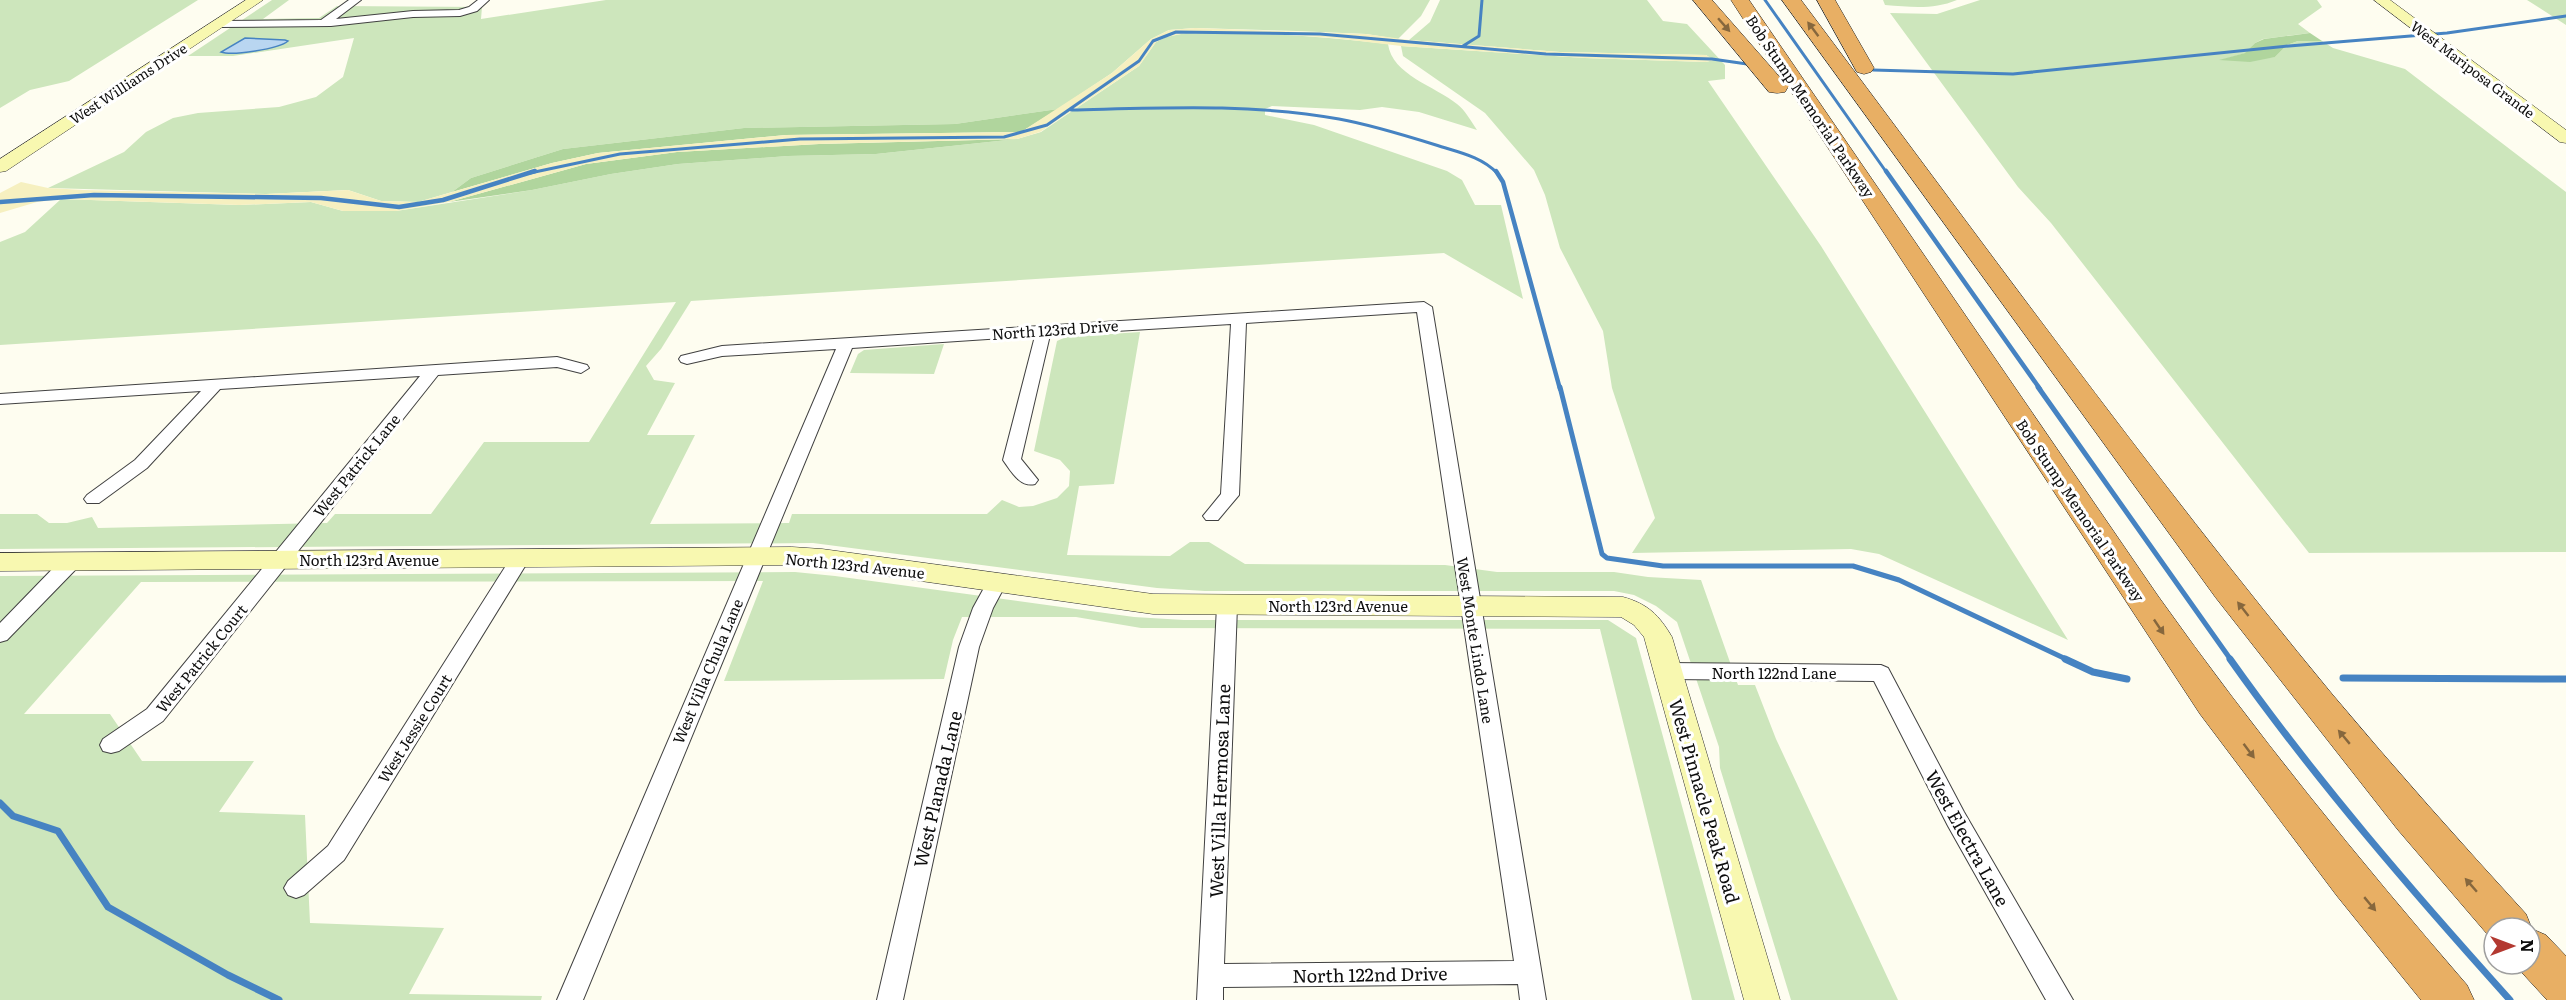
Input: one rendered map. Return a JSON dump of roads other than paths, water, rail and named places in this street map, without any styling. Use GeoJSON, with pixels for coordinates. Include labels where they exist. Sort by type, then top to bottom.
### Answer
{"type":"FeatureCollection","features":[{"type":"Feature","properties":{"kind":"highway"},"geometry":{"type":"LineString","coordinates":[[1702,0],[1746,51],[1775,65]]}},
{"type":"Feature","properties":{"kind":"highway","name":"Bob Stump Memorial Parkway"},"geometry":{"type":"LineString","coordinates":[[1740,0],[1775,65],[2214,704],[2313,835],[2450,1000]]}},
{"type":"Feature","properties":{"kind":"highway"},"geometry":{"type":"LineString","coordinates":[[1791,0],[1834,58],[1861,75]]}},
{"type":"Feature","properties":{"kind":"highway"},"geometry":{"type":"LineString","coordinates":[[1826,0],[1861,75],[2150,489],[2313,700],[2499,916]]}},
{"type":"Feature","properties":{"kind":"highway"},"geometry":{"type":"LineString","coordinates":[[2542,963],[2566,988]]}},
{"type":"Feature","properties":{"kind":"street","name":"West Williams Drive"},"geometry":{"type":"LineString","coordinates":[[0,167],[256,0]]}},
{"type":"Feature","properties":{"kind":"street"},"geometry":{"type":"LineString","coordinates":[[324,24],[356,0]]}},
{"type":"Feature","properties":{"kind":"street"},"geometry":{"type":"LineString","coordinates":[[219,24],[324,24],[413,14],[466,12],[484,0]]}},
{"type":"Feature","properties":{"kind":"street","name":"West Mariposa Grande"},"geometry":{"type":"LineString","coordinates":[[2381,0],[2566,138]]}},
{"type":"Feature","properties":{"kind":"street","name":"North 123rd Drive"},"geometry":{"type":"LineString","coordinates":[[687,359],[722,351],[1424,308]]}},
{"type":"Feature","properties":{"kind":"street","name":"West Monte Lindo Lane"},"geometry":{"type":"LineString","coordinates":[[1424,308],[1533,1000]]}},
{"type":"Feature","properties":{"kind":"street"},"geometry":{"type":"LineString","coordinates":[[1212,516],[1230,495],[1239,318]]}},
{"type":"Feature","properties":{"kind":"street"},"geometry":{"type":"LineString","coordinates":[[1029,480],[1012,460],[1044,330]]}},
{"type":"Feature","properties":{"kind":"street","name":"West Villa Chula Lane"},"geometry":{"type":"LineString","coordinates":[[570,1000],[846,343]]}},
{"type":"Feature","properties":{"kind":"street"},"geometry":{"type":"LineString","coordinates":[[0,399],[557,362],[581,368]]}},
{"type":"Feature","properties":{"kind":"street","name":"West Patrick Lane"},"geometry":{"type":"LineString","coordinates":[[280,560],[433,370]]}},
{"type":"Feature","properties":{"kind":"street"},"geometry":{"type":"LineString","coordinates":[[93,499],[141,464],[214,386]]}},
{"type":"Feature","properties":{"kind":"street","name":"North 123rd Avenue"},"geometry":{"type":"LineString","coordinates":[[0,562],[755,556],[822,558],[1153,603],[1227,606],[1608,605],[1635,610]]}},
{"type":"Feature","properties":{"kind":"street","name":"West Jessie Court"},"geometry":{"type":"LineString","coordinates":[[296,888],[336,853],[521,558]]}},
{"type":"Feature","properties":{"kind":"street","name":"West Patrick Court"},"geometry":{"type":"LineString","coordinates":[[111,745],[155,714],[280,560]]}},
{"type":"Feature","properties":{"kind":"street"},"geometry":{"type":"LineString","coordinates":[[0,635],[72,561]]}},
{"type":"Feature","properties":{"kind":"street","name":"West Planada Lane"},"geometry":{"type":"LineString","coordinates":[[890,1000],[969,647],[982,608],[997,582]]}},
{"type":"Feature","properties":{"kind":"street","name":"West Villa Hermosa Lane"},"geometry":{"type":"LineString","coordinates":[[1211,988],[1227,606]]}},
{"type":"Feature","properties":{"kind":"street","name":"West Pinnacle Peak Road"},"geometry":{"type":"LineString","coordinates":[[1635,610],[1649,621],[1658,637],[1762,1000]]}},
{"type":"Feature","properties":{"kind":"street","name":"North 122nd Lane"},"geometry":{"type":"LineString","coordinates":[[1667,671],[1881,673]]}},
{"type":"Feature","properties":{"kind":"street","name":"West Electra Lane"},"geometry":{"type":"LineString","coordinates":[[1881,673],[1956,819],[2060,1000]]}},
{"type":"Feature","properties":{"kind":"street","name":"North 122nd Drive"},"geometry":{"type":"LineString","coordinates":[[1211,988],[1528,972]]}},
{"type":"Feature","properties":{"kind":"water"},"geometry":{"type":"Polygon","coordinates":[[[245,38],[288,41],[275,47],[255,51],[221,52],[245,38]]]}},
{"type":"Feature","properties":{"kind":"waterway"},"geometry":{"type":"LineString","coordinates":[[1463,46],[1479,36],[1482,0]]}},
{"type":"Feature","properties":{"kind":"waterway"},"geometry":{"type":"LineString","coordinates":[[1765,0],[1887,173]]}},
{"type":"Feature","properties":{"kind":"waterway"},"geometry":{"type":"LineString","coordinates":[[1873,70],[2013,74],[2289,46],[2447,33],[2566,16]]}},
{"type":"Feature","properties":{"kind":"waterway"},"geometry":{"type":"LineString","coordinates":[[530,173],[620,154],[800,139],[1004,137],[1047,125],[1139,61],[1153,41],[1176,32],[1320,34],[1546,54],[1712,59],[1747,64]]}},
{"type":"Feature","properties":{"kind":"waterway"},"geometry":{"type":"LineString","coordinates":[[1071,110],[1205,108],[1306,114],[1364,124],[1460,152],[1484,162],[1497,173]]}},
{"type":"Feature","properties":{"kind":"waterway"},"geometry":{"type":"LineString","coordinates":[[0,202],[94,195],[321,198],[399,207],[443,200],[535,171]]}},
{"type":"Feature","properties":{"kind":"waterway"},"geometry":{"type":"LineString","coordinates":[[1496,171],[1503,182],[1560,389]]}},
{"type":"Feature","properties":{"kind":"waterway"},"geometry":{"type":"LineString","coordinates":[[1886,171],[2040,389]]}},
{"type":"Feature","properties":{"kind":"waterway"},"geometry":{"type":"LineString","coordinates":[[1560,387],[1602,554],[1607,558],[1663,566],[1853,566],[1899,580],[2068,660]]}},
{"type":"Feature","properties":{"kind":"waterway"},"geometry":{"type":"LineString","coordinates":[[2038,387],[2231,660]]}},
{"type":"Feature","properties":{"kind":"waterway"},"geometry":{"type":"LineString","coordinates":[[2065,659],[2093,672],[2127,679]]}},
{"type":"Feature","properties":{"kind":"waterway"},"geometry":{"type":"LineString","coordinates":[[2230,659],[2262,704],[2365,834],[2510,1000]]}},
{"type":"Feature","properties":{"kind":"waterway"},"geometry":{"type":"LineString","coordinates":[[2343,678],[2566,679]]}},
{"type":"Feature","properties":{"kind":"waterway"},"geometry":{"type":"LineString","coordinates":[[0,803],[13,816],[58,831],[108,907],[228,975],[279,1000]]}}]}
